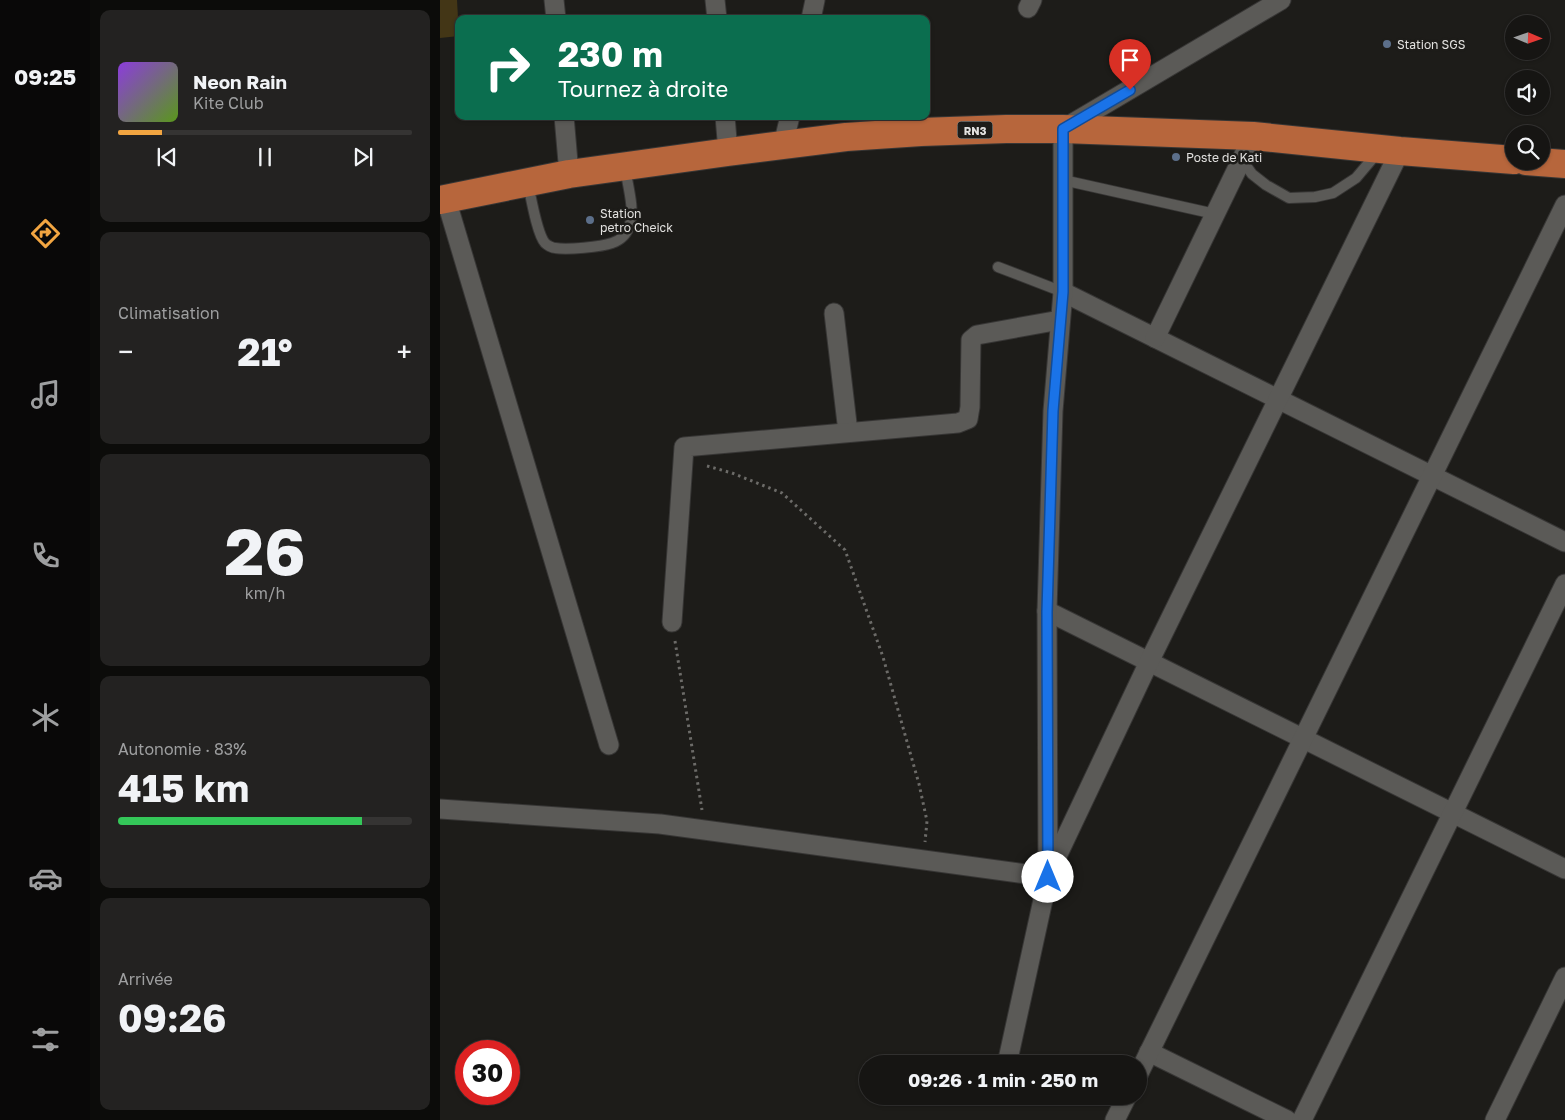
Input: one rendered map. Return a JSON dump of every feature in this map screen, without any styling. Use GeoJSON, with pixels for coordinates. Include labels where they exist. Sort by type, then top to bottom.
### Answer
{"type":"FeatureCollection","features":[{"type":"Feature","properties":{"kind":"highway","name":"RN3"},"geometry":{"type":"LineString","coordinates":[[443,199],[569,174],[624,166],[846,137],[921,132],[1063,129],[1248,148],[1390,150],[1505,159]]}},
{"type":"Feature","properties":{"kind":"highway"},"geometry":{"type":"LineString","coordinates":[[1550,163],[1565,164]]}},
{"type":"Feature","properties":{"kind":"street"},"geometry":{"type":"LineString","coordinates":[[554,0],[556,15]]}},
{"type":"Feature","properties":{"kind":"street"},"geometry":{"type":"LineString","coordinates":[[715,0],[717,15]]}},
{"type":"Feature","properties":{"kind":"street"},"geometry":{"type":"LineString","coordinates":[[812,15],[815,0]]}},
{"type":"Feature","properties":{"kind":"street"},"geometry":{"type":"LineString","coordinates":[[1248,0],[1248,20]]}},
{"type":"Feature","properties":{"kind":"street"},"geometry":{"type":"LineString","coordinates":[[1009,1055],[1048,877],[1047,612],[1053,411],[1063,292],[1063,129],[1281,0]]}},
{"type":"Feature","properties":{"kind":"street"},"geometry":{"type":"LineString","coordinates":[[564,120],[569,174]]}},
{"type":"Feature","properties":{"kind":"street"},"geometry":{"type":"LineString","coordinates":[[725,120],[728,152]]}},
{"type":"Feature","properties":{"kind":"street"},"geometry":{"type":"LineString","coordinates":[[783,145],[789,120]]}},
{"type":"Feature","properties":{"kind":"street"},"geometry":{"type":"LineString","coordinates":[[1155,338],[1248,148]]}},
{"type":"Feature","properties":{"kind":"street"},"geometry":{"type":"LineString","coordinates":[[1048,877],[1149,662],[1278,399],[1390,150]]}},
{"type":"Feature","properties":{"kind":"street"},"geometry":{"type":"LineString","coordinates":[[443,199],[609,745]]}},
{"type":"Feature","properties":{"kind":"street"},"geometry":{"type":"LineString","coordinates":[[1147,1056],[1565,205]]}},
{"type":"Feature","properties":{"kind":"street"},"geometry":{"type":"LineString","coordinates":[[1063,292],[1565,542]]}},
{"type":"Feature","properties":{"kind":"street"},"geometry":{"type":"LineString","coordinates":[[834,313],[848,432]]}},
{"type":"Feature","properties":{"kind":"street"},"geometry":{"type":"LineString","coordinates":[[672,622],[684,447],[958,423],[968,419],[970,407],[971,340],[977,334],[1060,320]]}},
{"type":"Feature","properties":{"kind":"street"},"geometry":{"type":"LineString","coordinates":[[1302,1120],[1565,584]]}},
{"type":"Feature","properties":{"kind":"street"},"geometry":{"type":"LineString","coordinates":[[1047,612],[1565,869]]}},
{"type":"Feature","properties":{"kind":"street"},"geometry":{"type":"LineString","coordinates":[[440,809],[660,824],[1048,877]]}},
{"type":"Feature","properties":{"kind":"street"},"geometry":{"type":"LineString","coordinates":[[1495,1120],[1565,978]]}},
{"type":"Feature","properties":{"kind":"street"},"geometry":{"type":"LineString","coordinates":[[1149,1052],[1287,1120]]}},
{"type":"Feature","properties":{"kind":"street"},"geometry":{"type":"LineString","coordinates":[[1115,1120],[1122,1105]]}},
{"type":"Feature","properties":{"kind":"lane"},"geometry":{"type":"LineString","coordinates":[[1248,148],[1252,174],[1266,186],[1289,198],[1315,197],[1333,192],[1356,178],[1390,150]]}},
{"type":"Feature","properties":{"kind":"lane"},"geometry":{"type":"LineString","coordinates":[[528,182],[540,234],[545,244],[554,248],[612,243],[622,238],[631,224],[632,215],[624,166]]}},
{"type":"Feature","properties":{"kind":"lane"},"geometry":{"type":"LineString","coordinates":[[1063,180],[1215,214]]}},
{"type":"Feature","properties":{"kind":"lane"},"geometry":{"type":"LineString","coordinates":[[998,267],[1063,292]]}},
{"type":"Feature","properties":{"kind":"path"},"geometry":{"type":"LineString","coordinates":[[684,447],[701,464],[732,473],[782,493],[845,550],[883,657],[919,784],[927,821],[924,860]]}},
{"type":"Feature","properties":{"kind":"path"},"geometry":{"type":"LineString","coordinates":[[672,622],[705,830]]}},
{"type":"Feature","properties":{"kind":"building"},"geometry":{"type":"Polygon","coordinates":[[[440,0],[457,0],[458,15],[455,15],[455,36],[440,38],[440,0]]]}},
{"type":"Feature","properties":{"kind":"place","name":"Station SGS"},"geometry":{"type":"Point","coordinates":[1387,44]}},
{"type":"Feature","properties":{"kind":"place","name":"Poste de Kati"},"geometry":{"type":"Point","coordinates":[1176,157]}},
{"type":"Feature","properties":{"kind":"place","name":"Station petro Cheick"},"geometry":{"type":"Point","coordinates":[590,220]}},
{"type":"Feature","properties":{"kind":"route"},"geometry":{"type":"LineString","coordinates":[[1048,877],[1047,612],[1053,411],[1063,292],[1063,129],[1130,90]]}}]}
